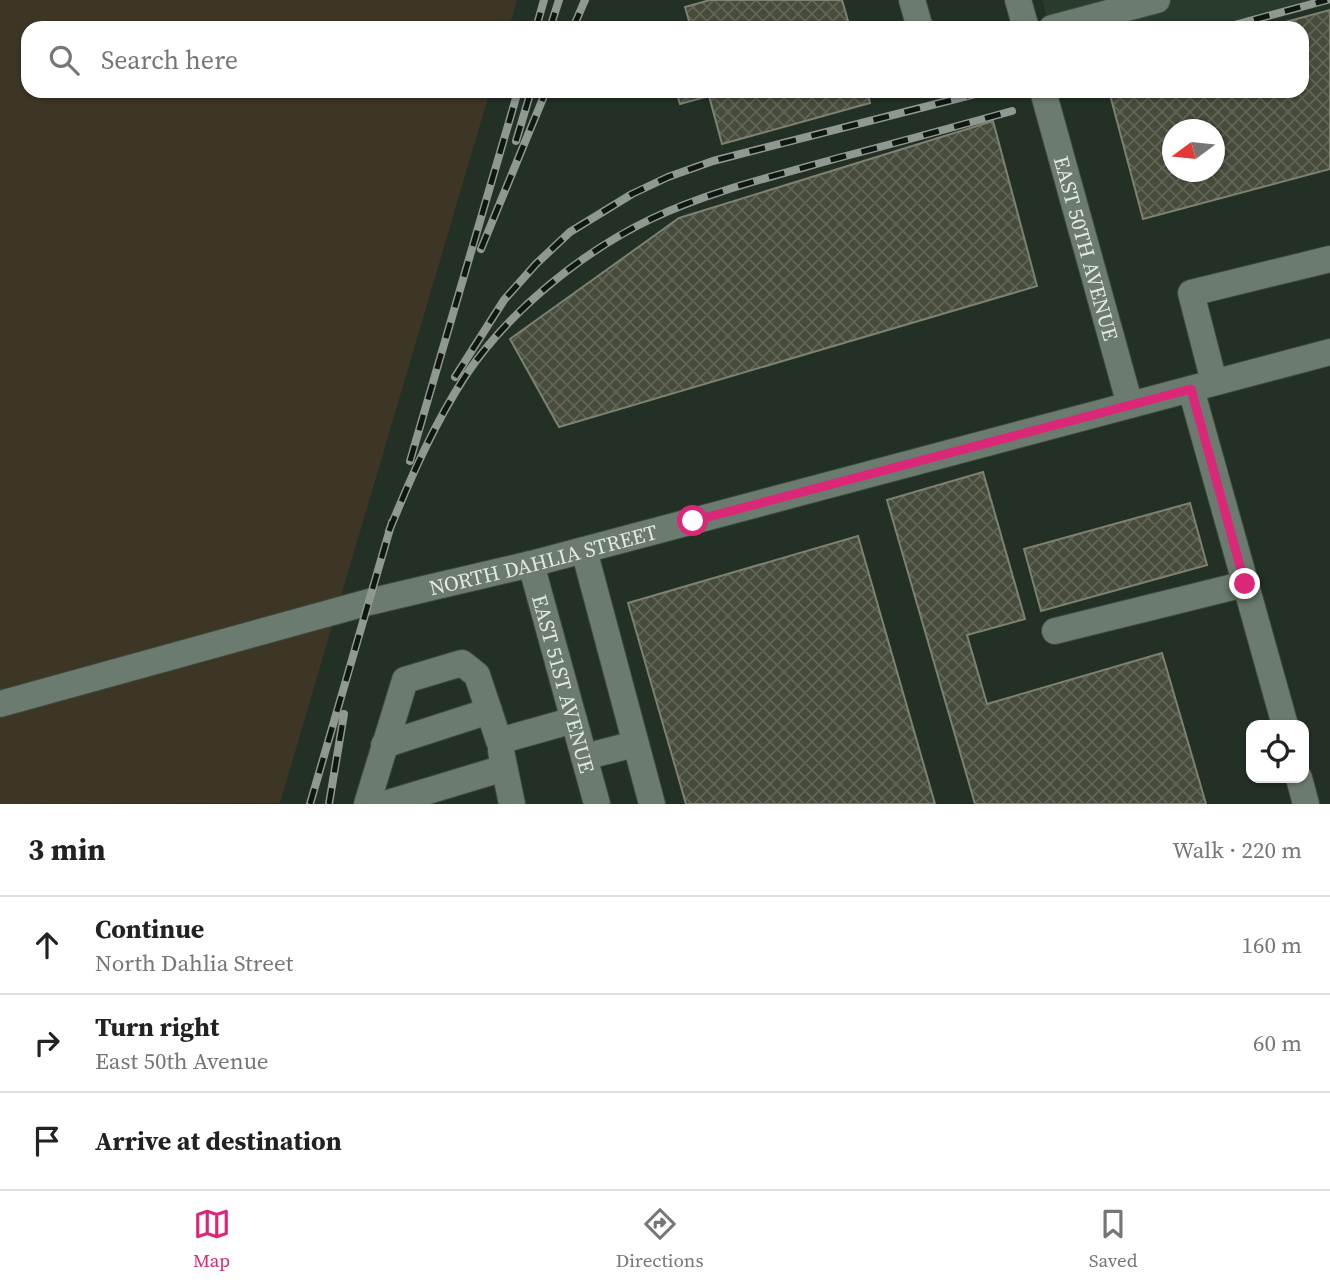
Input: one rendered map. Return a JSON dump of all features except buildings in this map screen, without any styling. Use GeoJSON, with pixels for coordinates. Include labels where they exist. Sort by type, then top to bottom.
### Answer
{"type":"FeatureCollection","features":[{"type":"Feature","properties":{"kind":"street"},"geometry":{"type":"LineString","coordinates":[[912,0],[918,21]]}},
{"type":"Feature","properties":{"kind":"street"},"geometry":{"type":"LineString","coordinates":[[1018,0],[1024,21]]}},
{"type":"Feature","properties":{"kind":"street"},"geometry":{"type":"LineString","coordinates":[[1071,21],[1111,6],[1157,0]]}},
{"type":"Feature","properties":{"kind":"street","name":"EAST 50TH AVENUE"},"geometry":{"type":"LineString","coordinates":[[1045,98],[1130,405]]}},
{"type":"Feature","properties":{"kind":"street"},"geometry":{"type":"LineString","coordinates":[[1283,720],[1245,584],[1203,386],[1191,293],[1330,259]]}},
{"type":"Feature","properties":{"kind":"street","name":"NORTH DAHLIA STREET"},"geometry":{"type":"LineString","coordinates":[[0,704],[369,602],[531,564],[1330,352]]}},
{"type":"Feature","properties":{"kind":"street"},"geometry":{"type":"LineString","coordinates":[[584,550],[652,804]]}},
{"type":"Feature","properties":{"kind":"street","name":"EAST 51ST AVENUE"},"geometry":{"type":"LineString","coordinates":[[531,564],[597,804]]}},
{"type":"Feature","properties":{"kind":"street"},"geometry":{"type":"LineString","coordinates":[[1055,631],[1245,584]]}},
{"type":"Feature","properties":{"kind":"street"},"geometry":{"type":"LineString","coordinates":[[367,804],[405,680],[462,663],[477,675],[499,741],[512,804]]}},
{"type":"Feature","properties":{"kind":"street"},"geometry":{"type":"LineString","coordinates":[[384,744],[489,711]]}},
{"type":"Feature","properties":{"kind":"street"},"geometry":{"type":"LineString","coordinates":[[499,741],[574,720]]}},
{"type":"Feature","properties":{"kind":"street"},"geometry":{"type":"LineString","coordinates":[[584,757],[635,744]]}},
{"type":"Feature","properties":{"kind":"street"},"geometry":{"type":"LineString","coordinates":[[385,804],[504,768]]}},
{"type":"Feature","properties":{"kind":"street"},"geometry":{"type":"LineString","coordinates":[[1300,783],[1306,804]]}},
{"type":"Feature","properties":{"kind":"shaded area"},"geometry":{"type":"Polygon","coordinates":[[[0,0],[517,0],[511,21],[21,21],[21,98],[488,98],[280,803],[0,804],[0,0]]]}},
{"type":"Feature","properties":{"kind":"shaded area"},"geometry":{"type":"Polygon","coordinates":[[[1042,0],[1330,0],[1330,4],[1268,21],[1048,21],[1042,0]]]}},
{"type":"Feature","properties":{"kind":"railway"},"geometry":{"type":"LineString","coordinates":[[538,21],[544,0]]}},
{"type":"Feature","properties":{"kind":"railway"},"geometry":{"type":"LineString","coordinates":[[552,21],[559,0]]}},
{"type":"Feature","properties":{"kind":"railway"},"geometry":{"type":"LineString","coordinates":[[576,21],[585,0]]}},
{"type":"Feature","properties":{"kind":"railway"},"geometry":{"type":"LineString","coordinates":[[1249,21],[1327,0]]}},
{"type":"Feature","properties":{"kind":"railway"},"geometry":{"type":"LineString","coordinates":[[410,461],[516,98]]}},
{"type":"Feature","properties":{"kind":"railway"},"geometry":{"type":"LineString","coordinates":[[516,141],[529,98]]}},
{"type":"Feature","properties":{"kind":"railway"},"geometry":{"type":"LineString","coordinates":[[481,249],[543,98]]}},
{"type":"Feature","properties":{"kind":"railway"},"geometry":{"type":"LineString","coordinates":[[455,377],[504,300],[536,264],[570,232],[632,194],[668,177],[713,161],[960,98]]}},
{"type":"Feature","properties":{"kind":"railway"},"geometry":{"type":"LineString","coordinates":[[389,531],[433,432],[483,351],[525,306],[599,248],[651,219],[719,192],[1012,111]]}},
{"type":"Feature","properties":{"kind":"railway"},"geometry":{"type":"LineString","coordinates":[[310,804],[392,522]]}},
{"type":"Feature","properties":{"kind":"railway"},"geometry":{"type":"LineString","coordinates":[[329,804],[344,714]]}},
{"type":"Feature","properties":{"kind":"route"},"geometry":{"type":"LineString","coordinates":[[693,521],[1191,389],[1245,584]]}}]}
